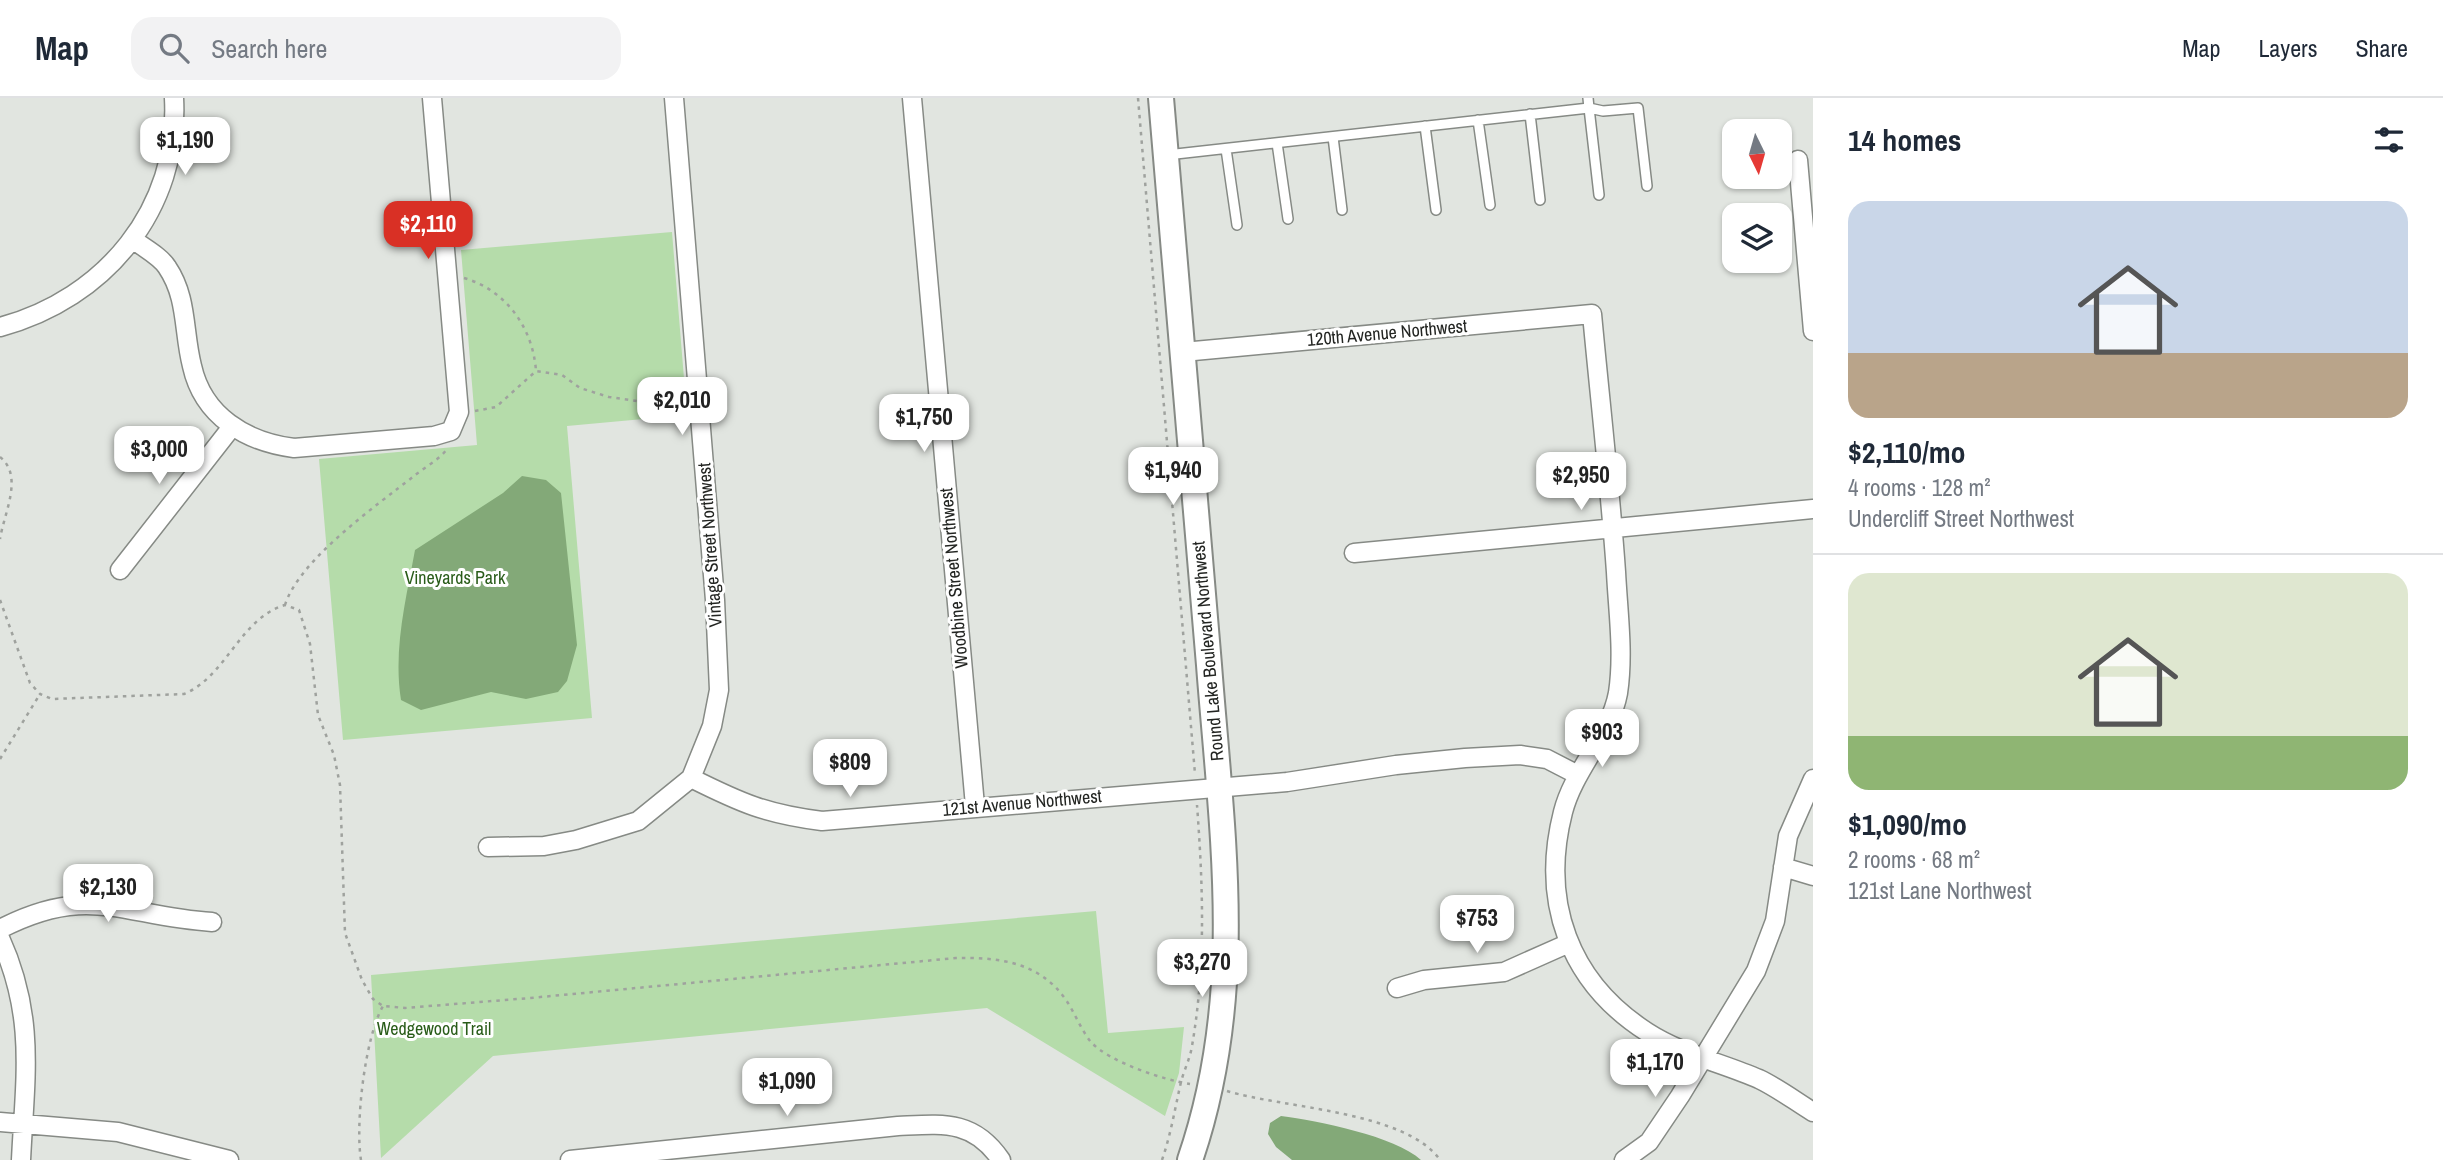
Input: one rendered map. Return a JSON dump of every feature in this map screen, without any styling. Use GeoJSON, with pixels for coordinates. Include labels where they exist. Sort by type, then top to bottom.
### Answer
{"type":"FeatureCollection","features":[{"type":"Feature","properties":{"kind":"main road","name":"Round Lake Boulevard Northwest"},"geometry":{"type":"LineString","coordinates":[[1161,98],[1183,352],[1207,788],[1227,913],[1226,993],[1219,1042],[1190,1160]]}},
{"type":"Feature","properties":{"kind":"street"},"geometry":{"type":"LineString","coordinates":[[0,327],[41,314],[83,290],[109,268],[134,240],[166,173],[174,136],[174,98]]}},
{"type":"Feature","properties":{"kind":"street"},"geometry":{"type":"LineString","coordinates":[[134,240],[166,264],[179,288],[196,377],[212,408],[231,428],[267,442],[294,448],[434,436],[451,431],[459,412],[432,98]]}},
{"type":"Feature","properties":{"kind":"street","name":"Vintage Street Northwest"},"geometry":{"type":"LineString","coordinates":[[674,98],[715,600],[719,690],[712,726],[691,778]]}},
{"type":"Feature","properties":{"kind":"street","name":"Woodbine Street Northwest"},"geometry":{"type":"LineString","coordinates":[[912,98],[975,806]]}},
{"type":"Feature","properties":{"kind":"street"},"geometry":{"type":"LineString","coordinates":[[1798,160],[1813,331]]}},
{"type":"Feature","properties":{"kind":"street","name":"120th Avenue Northwest"},"geometry":{"type":"LineString","coordinates":[[1183,352],[1592,314],[1613,528]]}},
{"type":"Feature","properties":{"kind":"street"},"geometry":{"type":"LineString","coordinates":[[120,570],[231,428]]}},
{"type":"Feature","properties":{"kind":"street"},"geometry":{"type":"LineString","coordinates":[[1354,553],[1813,509]]}},
{"type":"Feature","properties":{"kind":"street"},"geometry":{"type":"LineString","coordinates":[[1613,528],[1622,659],[1617,696],[1607,725],[1578,775],[1564,810],[1554,855],[1558,905],[1567,944],[1590,981],[1618,1012],[1649,1034],[1760,1080],[1813,1112]]}},
{"type":"Feature","properties":{"kind":"street","name":"121st Avenue Northwest"},"geometry":{"type":"LineString","coordinates":[[691,778],[746,806],[784,816],[822,821],[1322,778],[1431,760],[1520,755],[1547,759],[1578,775]]}},
{"type":"Feature","properties":{"kind":"street"},"geometry":{"type":"LineString","coordinates":[[488,848],[544,846],[576,840],[638,821],[691,778]]}},
{"type":"Feature","properties":{"kind":"street"},"geometry":{"type":"LineString","coordinates":[[1623,1160],[1649,1142],[1704,1059],[1756,971],[1775,921],[1788,836],[1813,779]]}},
{"type":"Feature","properties":{"kind":"street"},"geometry":{"type":"LineString","coordinates":[[1783,867],[1813,876]]}},
{"type":"Feature","properties":{"kind":"street"},"geometry":{"type":"LineString","coordinates":[[0,929],[36,912],[77,903],[97,903],[185,920],[212,922]]}},
{"type":"Feature","properties":{"kind":"street"},"geometry":{"type":"LineString","coordinates":[[0,939],[17,981],[25,1017],[27,1040],[21,1160]]}},
{"type":"Feature","properties":{"kind":"street"},"geometry":{"type":"LineString","coordinates":[[1397,988],[1424,980],[1504,972],[1567,944]]}},
{"type":"Feature","properties":{"kind":"street"},"geometry":{"type":"LineString","coordinates":[[0,1122],[118,1132],[229,1160]]}},
{"type":"Feature","properties":{"kind":"street"},"geometry":{"type":"LineString","coordinates":[[570,1160],[910,1125],[946,1124],[971,1130],[989,1143],[1001,1160]]}},
{"type":"Feature","properties":{"kind":"lane"},"geometry":{"type":"LineString","coordinates":[[1637,98],[1647,186]]}},
{"type":"Feature","properties":{"kind":"lane"},"geometry":{"type":"LineString","coordinates":[[1165,155],[1531,114],[1589,103],[1603,111],[1638,108]]}},
{"type":"Feature","properties":{"kind":"lane"},"geometry":{"type":"LineString","coordinates":[[1589,103],[1599,195]]}},
{"type":"Feature","properties":{"kind":"lane"},"geometry":{"type":"LineString","coordinates":[[1531,114],[1540,200]]}},
{"type":"Feature","properties":{"kind":"lane"},"geometry":{"type":"LineString","coordinates":[[1478,120],[1490,205]]}},
{"type":"Feature","properties":{"kind":"lane"},"geometry":{"type":"LineString","coordinates":[[1425,126],[1436,210]]}},
{"type":"Feature","properties":{"kind":"lane"},"geometry":{"type":"LineString","coordinates":[[1334,136],[1342,211]]}},
{"type":"Feature","properties":{"kind":"lane"},"geometry":{"type":"LineString","coordinates":[[1277,143],[1287,219]]}},
{"type":"Feature","properties":{"kind":"lane"},"geometry":{"type":"LineString","coordinates":[[1226,149],[1237,225]]}},
{"type":"Feature","properties":{"kind":"path"},"geometry":{"type":"LineString","coordinates":[[1138,98],[1207,788],[1201,989],[1192,1047],[1162,1160]]}},
{"type":"Feature","properties":{"kind":"path"},"geometry":{"type":"LineString","coordinates":[[449,277],[467,278],[498,296],[513,309],[534,353],[537,371]]}},
{"type":"Feature","properties":{"kind":"path"},"geometry":{"type":"LineString","coordinates":[[537,371],[562,375],[580,388],[609,397],[658,404],[698,402]]}},
{"type":"Feature","properties":{"kind":"path"},"geometry":{"type":"LineString","coordinates":[[459,412],[496,407],[537,371]]}},
{"type":"Feature","properties":{"kind":"path"},"geometry":{"type":"LineString","coordinates":[[285,605],[289,593],[304,574],[354,522],[443,454],[450,446],[451,431]]}},
{"type":"Feature","properties":{"kind":"path"},"geometry":{"type":"LineString","coordinates":[[0,457],[13,475],[0,540]]}},
{"type":"Feature","properties":{"kind":"path"},"geometry":{"type":"LineString","coordinates":[[0,600],[26,676],[40,694],[52,699],[184,694],[203,685],[265,613],[285,605],[299,610],[306,626],[316,706],[338,771],[345,933],[362,981],[373,999],[383,1006],[405,1008],[530,998],[956,958],[1000,959],[1033,970],[1056,987],[1091,1041],[1105,1052],[1188,1084]]}},
{"type":"Feature","properties":{"kind":"path"},"geometry":{"type":"LineString","coordinates":[[0,759],[40,694]]}},
{"type":"Feature","properties":{"kind":"path"},"geometry":{"type":"LineString","coordinates":[[361,1160],[359,1129],[364,1078],[374,1026],[383,1006]]}},
{"type":"Feature","properties":{"kind":"path"},"geometry":{"type":"LineString","coordinates":[[1226,1090],[1388,1127],[1418,1140],[1440,1160]]}},
{"type":"Feature","properties":{"kind":"green space","name":"Vineyards Park"},"geometry":{"type":"Polygon","coordinates":[[[672,232],[687,415],[567,426],[592,718],[343,740],[319,459],[477,445],[461,250],[672,232]]]}},
{"type":"Feature","properties":{"kind":"green space","name":"Wedgewood Trail"},"geometry":{"type":"Polygon","coordinates":[[[1096,911],[1108,1033],[1184,1027],[1179,1073],[1165,1116],[987,1008],[493,1056],[381,1158],[371,975],[1096,911]]]}},
{"type":"Feature","properties":{"kind":"shaded area"},"geometry":{"type":"Polygon","coordinates":[[[522,476],[546,480],[561,493],[577,645],[567,681],[558,692],[526,699],[491,692],[421,710],[401,700],[399,681],[402,625],[415,550],[503,493],[522,476]]]}},
{"type":"Feature","properties":{"kind":"shaded area"},"geometry":{"type":"Polygon","coordinates":[[[1281,1116],[1375,1137],[1409,1151],[1421,1160],[1292,1160],[1276,1147],[1268,1134],[1270,1123],[1281,1116]]]}}]}
